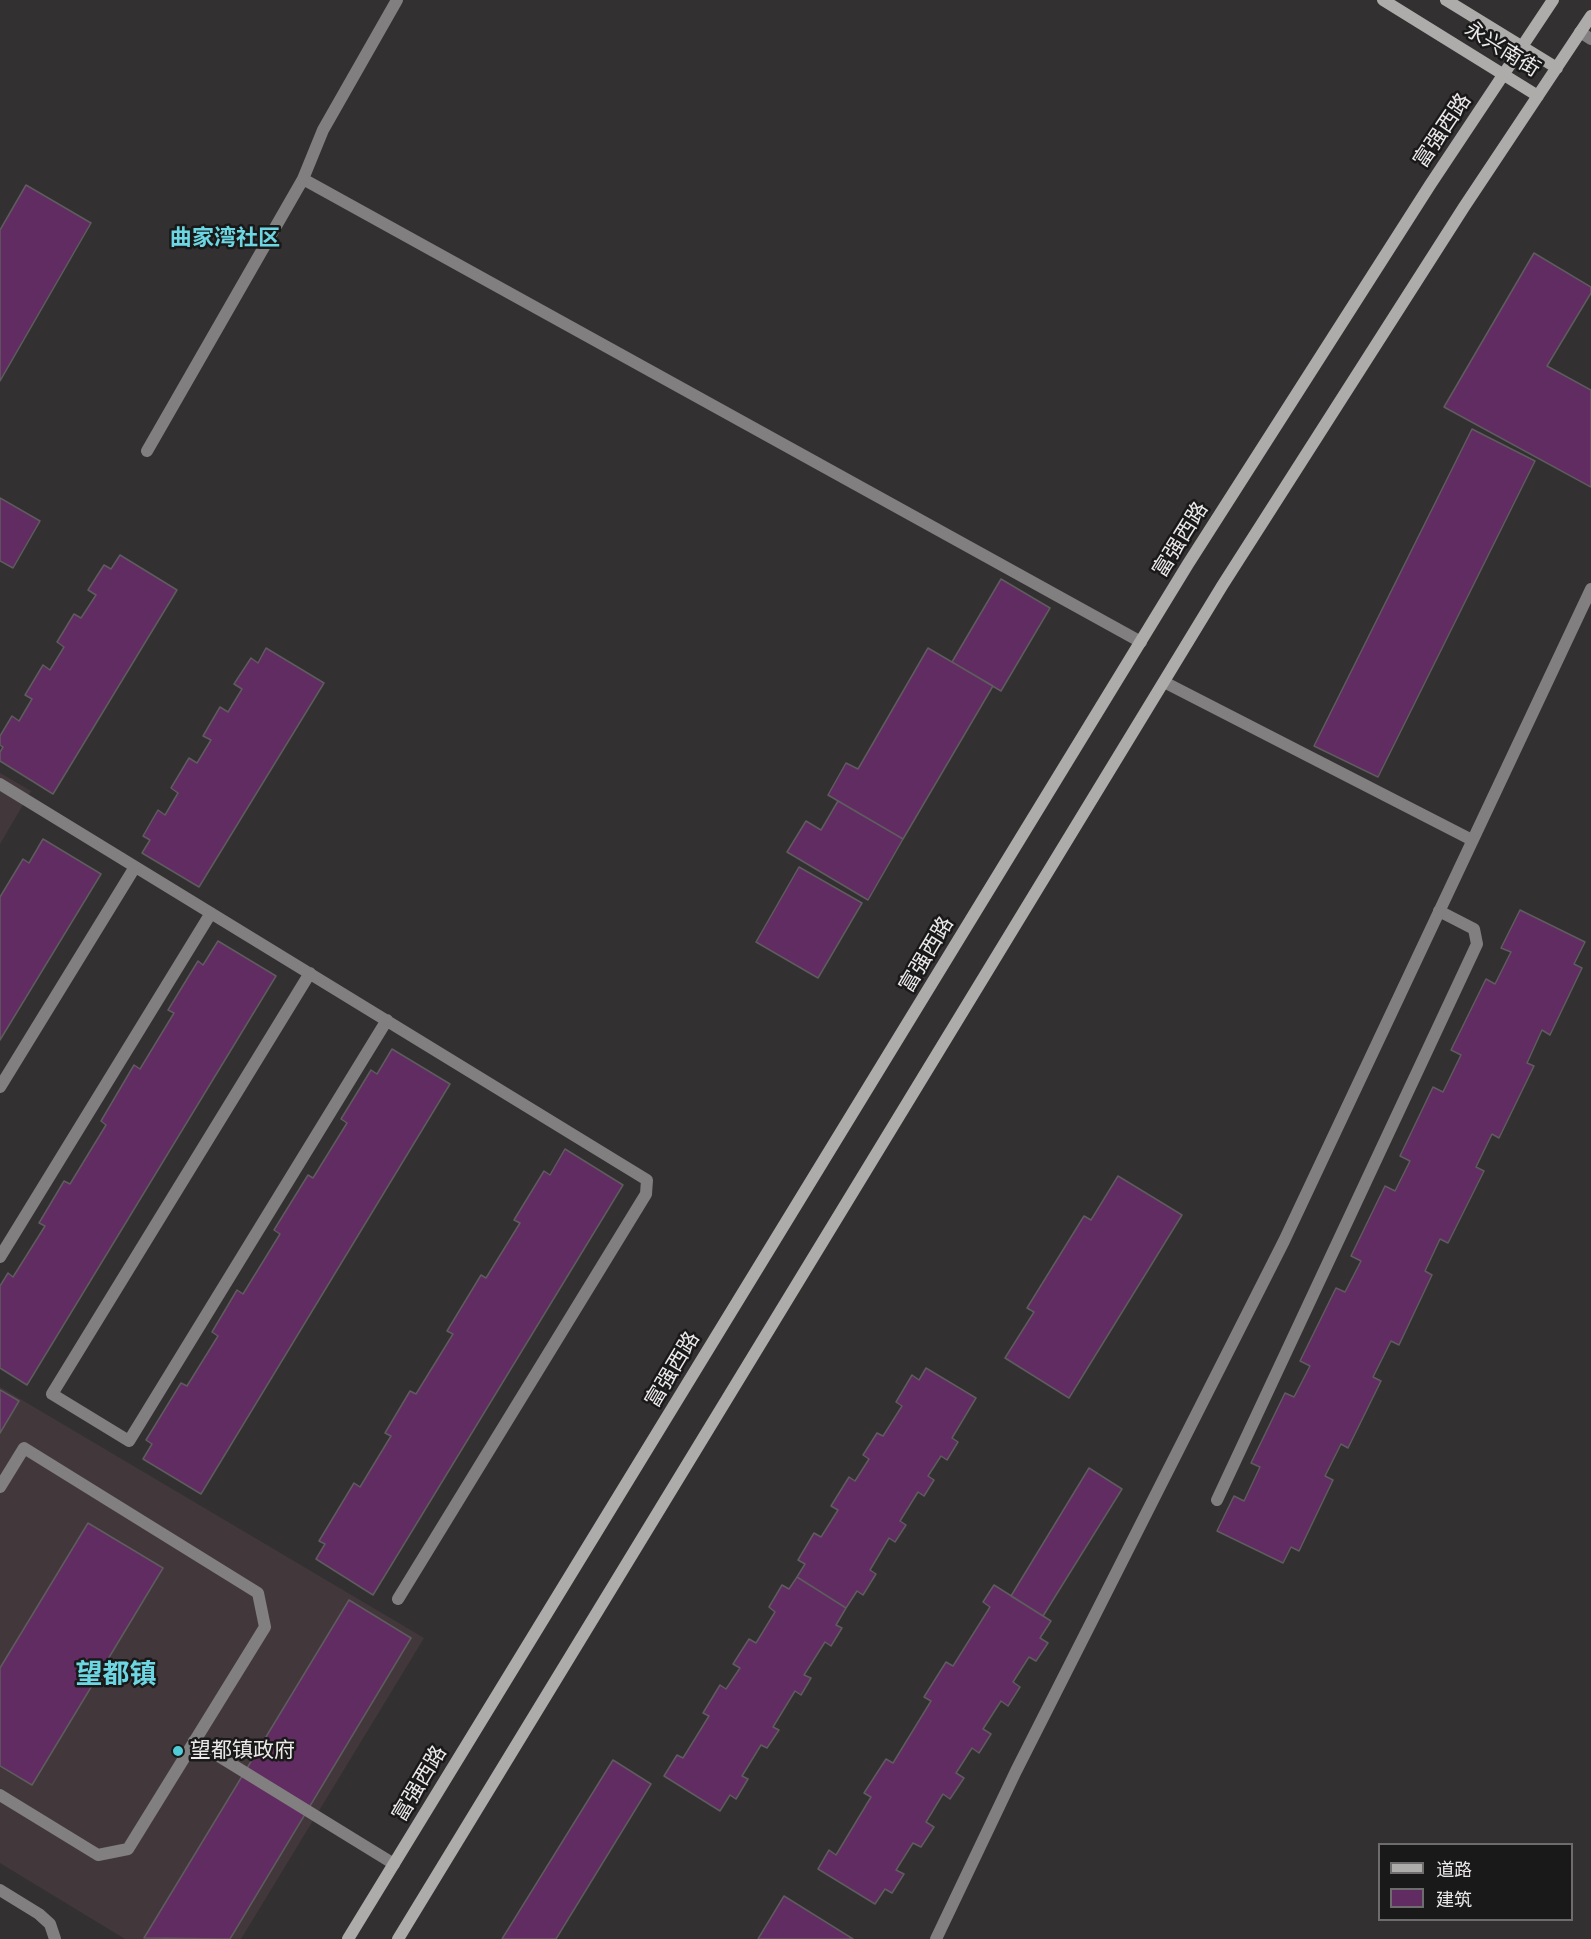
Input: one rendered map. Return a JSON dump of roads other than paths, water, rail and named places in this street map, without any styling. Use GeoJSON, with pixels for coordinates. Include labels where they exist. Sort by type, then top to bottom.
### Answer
{"type":"FeatureCollection","features":[{"type":"Feature","properties":{"kind":"main road","name":"永兴南街"},"geometry":{"type":"LineString","coordinates":[[1383,0],[1538,96]]}},
{"type":"Feature","properties":{"kind":"main road","name":"永兴南街"},"geometry":{"type":"LineString","coordinates":[[1446,0],[1557,68]]}},
{"type":"Feature","properties":{"kind":"main road","name":"富强西路"},"geometry":{"type":"LineString","coordinates":[[348,1939],[1188,564],[1430,185],[1552,0]]}},
{"type":"Feature","properties":{"kind":"main road"},"geometry":{"type":"LineString","coordinates":[[398,1939],[1222,586],[1464,207],[1591,16]]}},
{"type":"Feature","properties":{"kind":"street"},"geometry":{"type":"LineString","coordinates":[[147,451],[303,179],[323,130],[397,0]]}},
{"type":"Feature","properties":{"kind":"street"},"geometry":{"type":"LineString","coordinates":[[1580,32],[1591,39]]}},
{"type":"Feature","properties":{"kind":"street"},"geometry":{"type":"LineString","coordinates":[[303,179],[1141,642]]}},
{"type":"Feature","properties":{"kind":"street"},"geometry":{"type":"LineString","coordinates":[[936,1939],[1016,1771],[1284,1241],[1591,589]]}},
{"type":"Feature","properties":{"kind":"street"},"geometry":{"type":"LineString","coordinates":[[1164,682],[1472,840]]}},
{"type":"Feature","properties":{"kind":"street"},"geometry":{"type":"LineString","coordinates":[[0,784],[647,1180],[646,1194],[398,1599]]}},
{"type":"Feature","properties":{"kind":"street"},"geometry":{"type":"LineString","coordinates":[[0,1088],[135,867]]}},
{"type":"Feature","properties":{"kind":"street"},"geometry":{"type":"LineString","coordinates":[[1216,1500],[1477,944],[1474,929],[1439,911]]}},
{"type":"Feature","properties":{"kind":"street"},"geometry":{"type":"LineString","coordinates":[[0,1257],[211,913]]}},
{"type":"Feature","properties":{"kind":"street"},"geometry":{"type":"LineString","coordinates":[[310,973],[52,1394],[119,1435],[129,1441],[387,1020]]}},
{"type":"Feature","properties":{"kind":"street"},"geometry":{"type":"LineString","coordinates":[[0,1487],[24,1448],[258,1593],[265,1627],[128,1849],[98,1855],[0,1795]]}},
{"type":"Feature","properties":{"kind":"street"},"geometry":{"type":"LineString","coordinates":[[194,1741],[393,1864]]}},
{"type":"Feature","properties":{"kind":"street"},"geometry":{"type":"LineString","coordinates":[[0,1890],[39,1914],[50,1924],[55,1939]]}},
{"type":"Feature","properties":{"kind":"place","name":"望都镇政府"},"geometry":{"type":"Point","coordinates":[178,1751]}},
{"type":"Feature","properties":{"kind":"district","name":"曲家湾社区"},"geometry":{"type":"Point","coordinates":[225,239]}},
{"type":"Feature","properties":{"kind":"district","name":"望都镇"},"geometry":{"type":"Point","coordinates":[116,1675]}}]}
